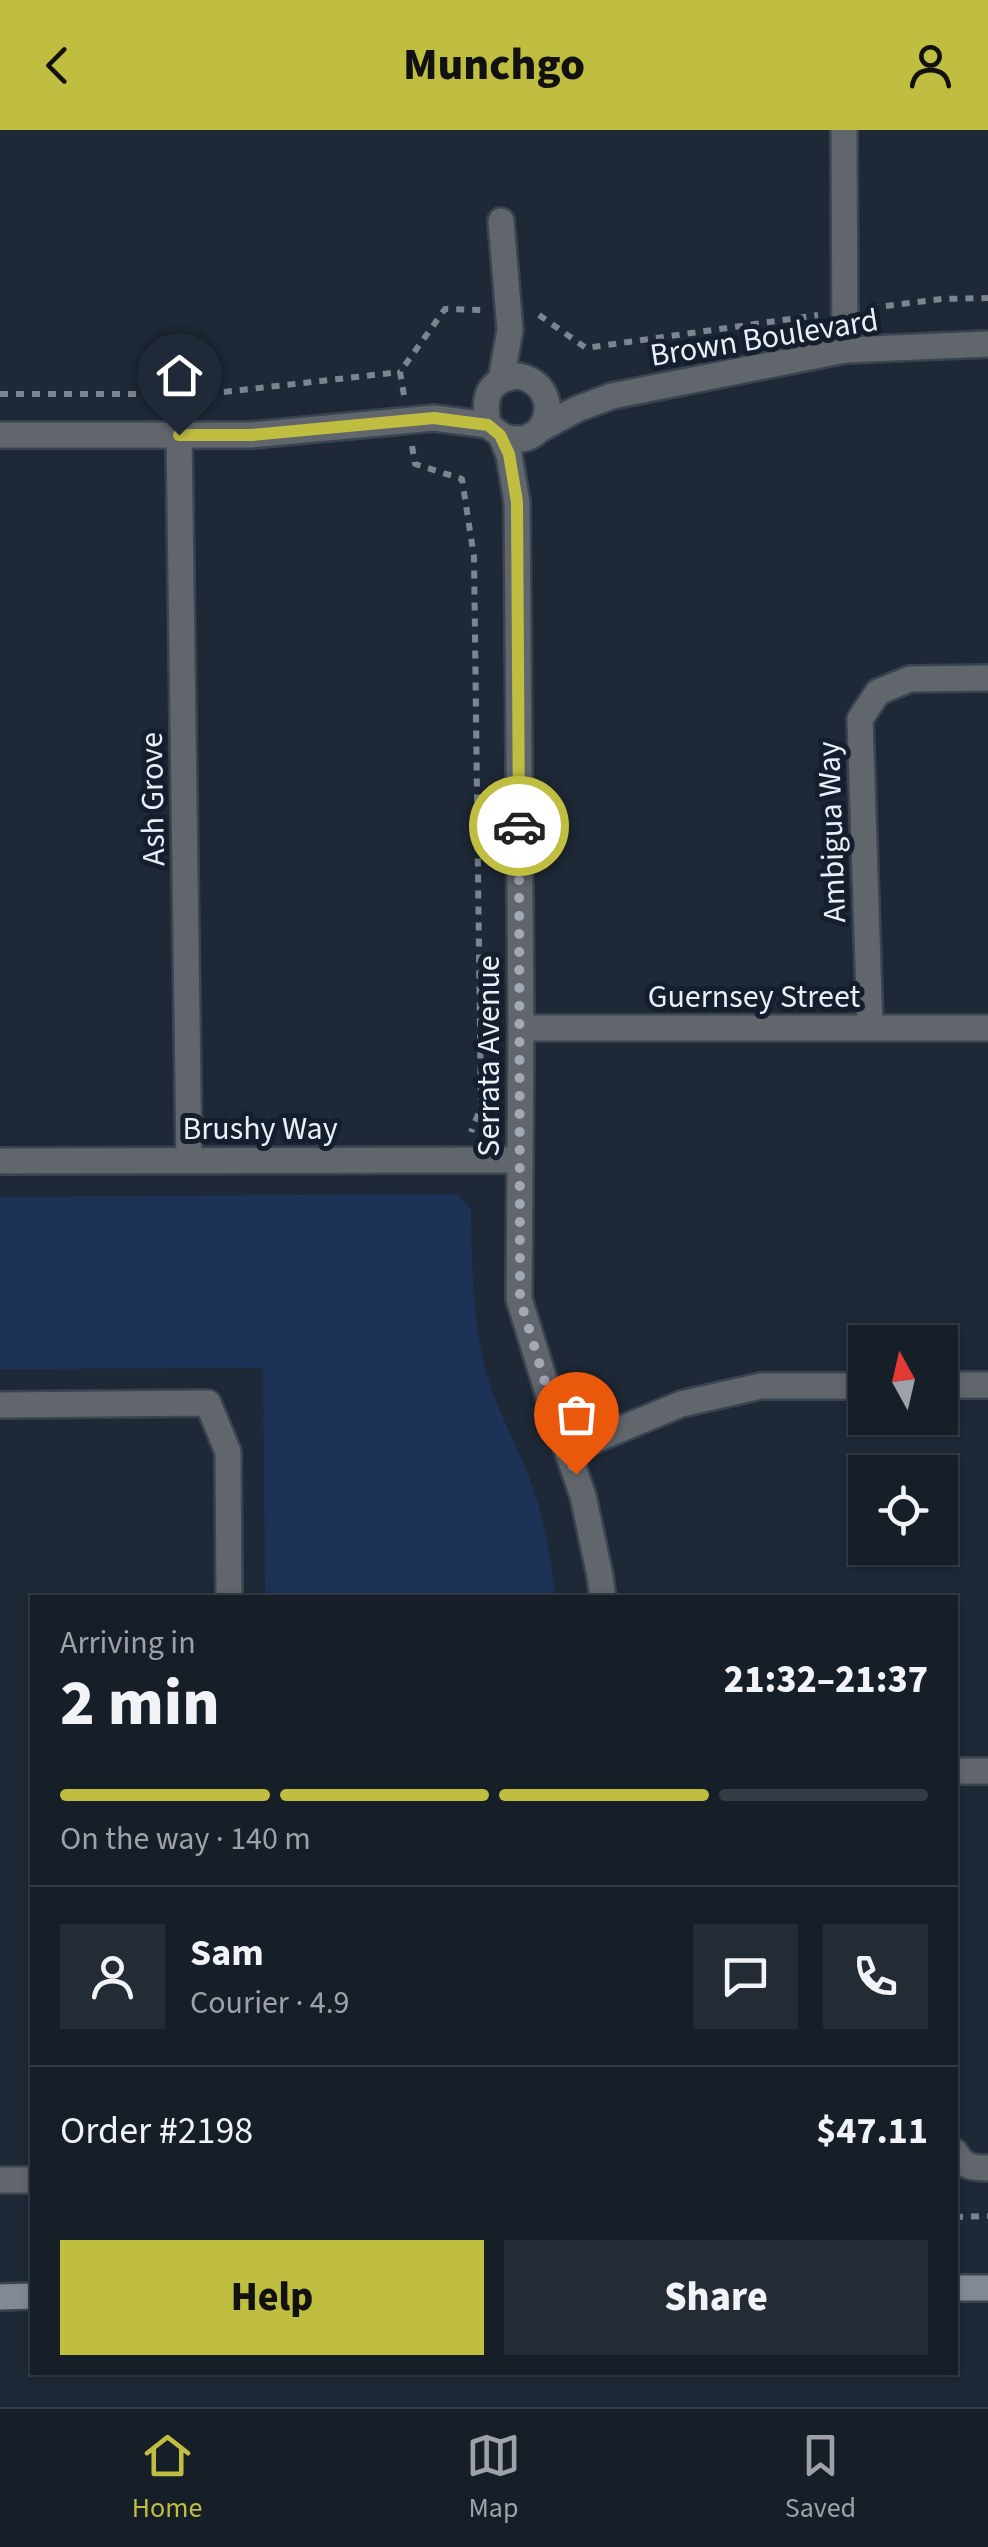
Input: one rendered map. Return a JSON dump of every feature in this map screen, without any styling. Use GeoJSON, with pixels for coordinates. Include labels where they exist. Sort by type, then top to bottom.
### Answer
{"type":"FeatureCollection","features":[{"type":"Feature","properties":{"kind":"main road"},"geometry":{"type":"LineString","coordinates":[[958,2288],[988,2288]]}},
{"type":"Feature","properties":{"kind":"main road"},"geometry":{"type":"LineString","coordinates":[[0,2297],[30,2296]]}},
{"type":"Feature","properties":{"kind":"street"},"geometry":{"type":"LineString","coordinates":[[844,130],[845,350]]}},
{"type":"Feature","properties":{"kind":"street"},"geometry":{"type":"LineString","coordinates":[[494,430],[485,410],[495,386],[509,320],[501,221]]}},
{"type":"Feature","properties":{"kind":"street"},"geometry":{"type":"LineString","coordinates":[[0,435],[252,435],[421,419],[494,430],[510,438],[536,432],[548,410],[547,399],[535,384],[509,320]]}},
{"type":"Feature","properties":{"kind":"street","name":"Brown Boulevard"},"geometry":{"type":"LineString","coordinates":[[536,432],[576,409],[612,396],[845,350],[988,344]]}},
{"type":"Feature","properties":{"kind":"street"},"geometry":{"type":"LineString","coordinates":[[421,419],[518,376],[535,384]]}},
{"type":"Feature","properties":{"kind":"street","name":"Brown Boulevard"},"geometry":{"type":"LineString","coordinates":[[535,384],[576,395],[612,396]]}},
{"type":"Feature","properties":{"kind":"street","name":"Serrata Avenue"},"geometry":{"type":"LineString","coordinates":[[494,430],[509,454],[517,502],[520,1299],[583,1496],[603,1595]]}},
{"type":"Feature","properties":{"kind":"street","name":"Serrata Avenue"},"geometry":{"type":"LineString","coordinates":[[517,502],[536,432]]}},
{"type":"Feature","properties":{"kind":"street","name":"Ash Grove"},"geometry":{"type":"LineString","coordinates":[[179,435],[190,1161]]}},
{"type":"Feature","properties":{"kind":"street","name":"Ambigua Way"},"geometry":{"type":"LineString","coordinates":[[870,1028],[860,719],[878,692],[910,679],[988,678]]}},
{"type":"Feature","properties":{"kind":"street","name":"Guernsey Street"},"geometry":{"type":"LineString","coordinates":[[520,1028],[988,1028]]}},
{"type":"Feature","properties":{"kind":"street","name":"Brushy Way"},"geometry":{"type":"LineString","coordinates":[[0,1161],[520,1160]]}},
{"type":"Feature","properties":{"kind":"street"},"geometry":{"type":"LineString","coordinates":[[958,1385],[988,1385]]}},
{"type":"Feature","properties":{"kind":"street"},"geometry":{"type":"LineString","coordinates":[[568,1451],[681,1404],[761,1386],[848,1386]]}},
{"type":"Feature","properties":{"kind":"street"},"geometry":{"type":"LineString","coordinates":[[0,1405],[208,1403],[228,1452],[230,1595]]}},
{"type":"Feature","properties":{"kind":"street"},"geometry":{"type":"LineString","coordinates":[[958,1772],[988,1771]]}},
{"type":"Feature","properties":{"kind":"street"},"geometry":{"type":"LineString","coordinates":[[958,2158],[971,2168],[988,2168]]}},
{"type":"Feature","properties":{"kind":"street"},"geometry":{"type":"LineString","coordinates":[[0,2180],[30,2180]]}},
{"type":"Feature","properties":{"kind":"path"},"geometry":{"type":"LineString","coordinates":[[0,394],[206,394],[400,372],[445,309],[509,320],[534,311],[586,348],[740,324],[942,299],[988,298]]}},
{"type":"Feature","properties":{"kind":"path"},"geometry":{"type":"LineString","coordinates":[[400,372],[421,419],[415,464],[462,480],[474,557],[481,1107],[470,1134],[469,1160]]}},
{"type":"Feature","properties":{"kind":"path"},"geometry":{"type":"LineString","coordinates":[[958,2217],[988,2216]]}},
{"type":"Feature","properties":{"kind":"shaded area"},"geometry":{"type":"Polygon","coordinates":[[[456,1194],[471,1209],[474,1294],[488,1378],[539,1506],[555,1595],[265,1595],[263,1368],[0,1369],[0,1197],[456,1194]]]}},
{"type":"Feature","properties":{"kind":"way so far"},"geometry":{"type":"LineString","coordinates":[[519,826],[520,1299],[576,1474]]}},
{"type":"Feature","properties":{"kind":"route"},"geometry":{"type":"LineString","coordinates":[[179,435],[252,435],[434,418],[488,425],[500,435],[509,454],[517,502],[519,826]]}}]}
